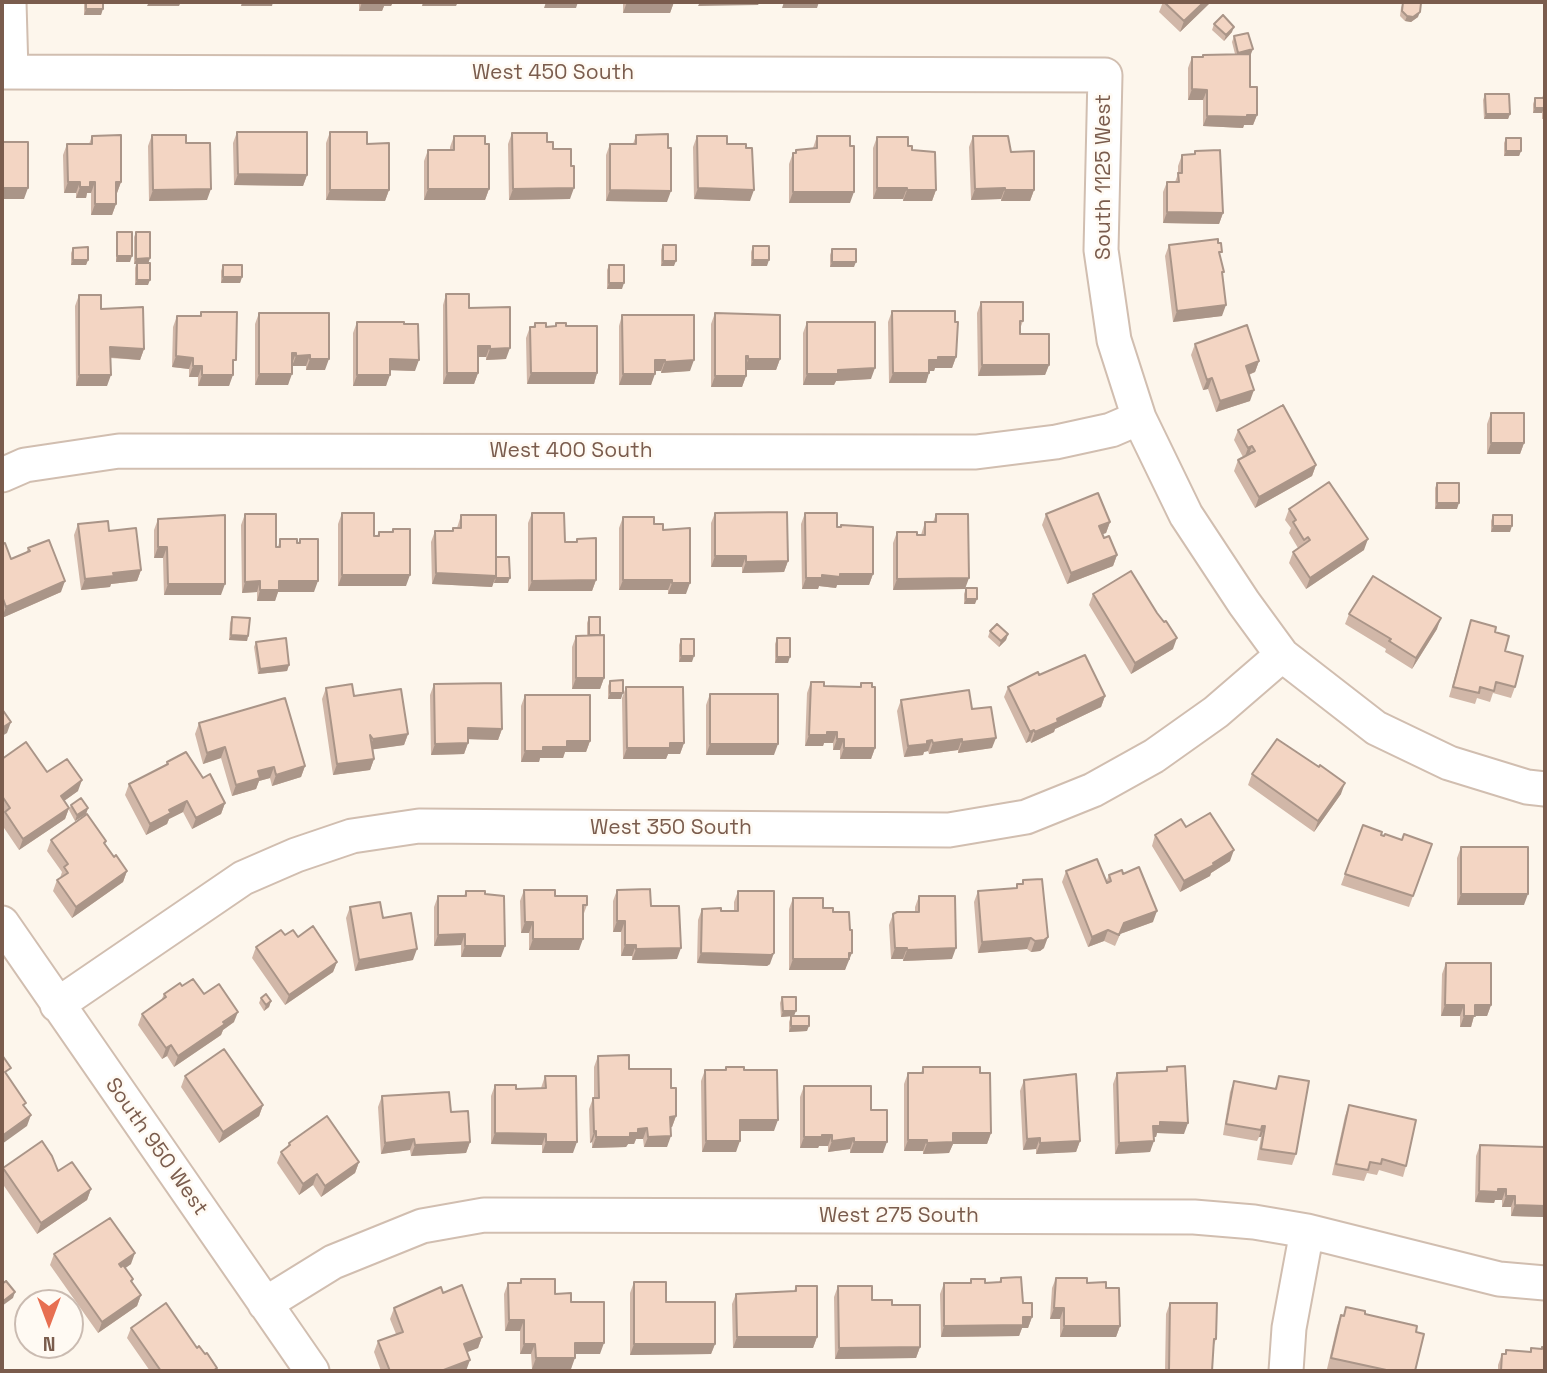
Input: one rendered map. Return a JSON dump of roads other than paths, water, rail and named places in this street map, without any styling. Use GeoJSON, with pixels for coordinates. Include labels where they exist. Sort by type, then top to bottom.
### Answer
{"type":"FeatureCollection","features":[{"type":"Feature","properties":{"kind":"street"},"geometry":{"type":"LineString","coordinates":[[6,72],[9,2]]}},
{"type":"Feature","properties":{"kind":"street","name":"West 450 South"},"geometry":{"type":"LineString","coordinates":[[6,72],[1105,75]]}},
{"type":"Feature","properties":{"kind":"street","name":"South 1125 West"},"geometry":{"type":"LineString","coordinates":[[1105,75],[1101,250],[1114,340],[1139,418],[1186,516],[1282,655],[1376,728],[1449,763],[1527,787],[1545,789]]}},
{"type":"Feature","properties":{"kind":"street","name":"West 400 South"},"geometry":{"type":"LineString","coordinates":[[2,475],[25,466],[119,451],[976,452],[1056,442],[1111,430],[1139,418]]}},
{"type":"Feature","properties":{"kind":"street","name":"West 350 South"},"geometry":{"type":"LineString","coordinates":[[57,1004],[243,878],[296,855],[352,836],[419,826],[949,830],[1026,817],[1093,790],[1154,755],[1216,712],[1282,655]]}},
{"type":"Feature","properties":{"kind":"street","name":"South 950 West"},"geometry":{"type":"LineString","coordinates":[[2,923],[312,1371]]}},
{"type":"Feature","properties":{"kind":"street","name":"West 275 South"},"geometry":{"type":"LineString","coordinates":[[265,1304],[333,1262],[422,1226],[484,1215],[1194,1217],[1254,1222],[1307,1231],[1499,1279],[1545,1283]]}},
{"type":"Feature","properties":{"kind":"street"},"geometry":{"type":"LineString","coordinates":[[1286,1371],[1289,1328],[1307,1231]]}}]}
